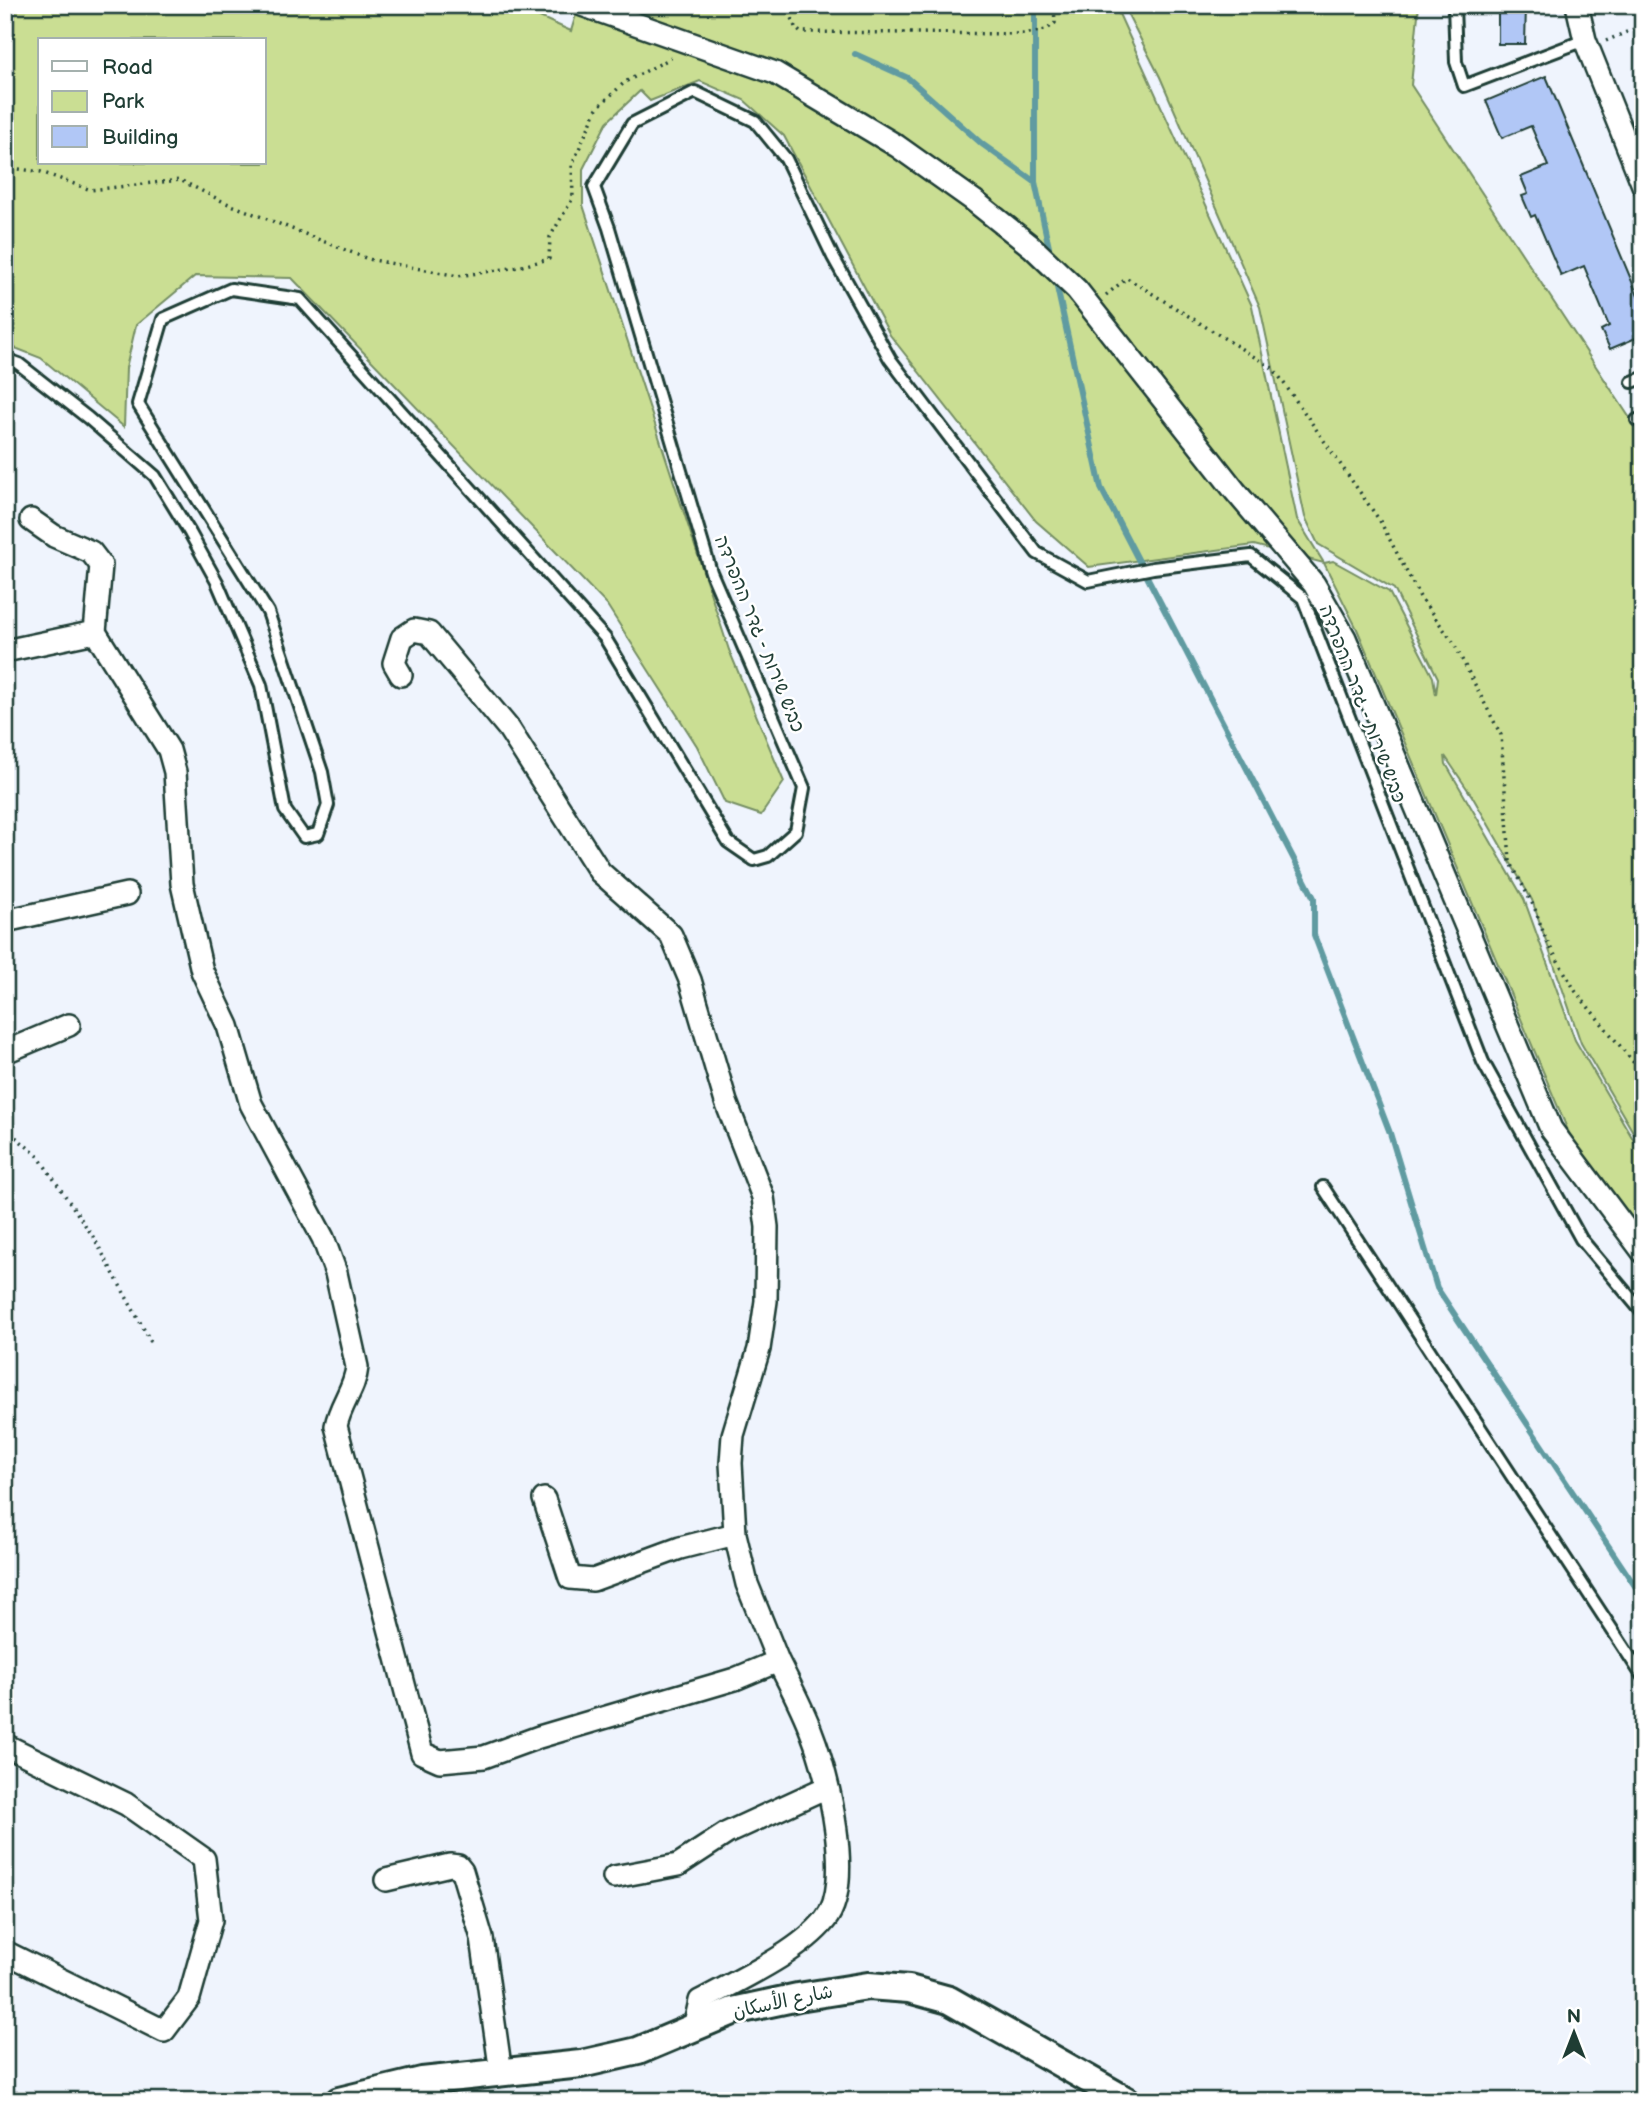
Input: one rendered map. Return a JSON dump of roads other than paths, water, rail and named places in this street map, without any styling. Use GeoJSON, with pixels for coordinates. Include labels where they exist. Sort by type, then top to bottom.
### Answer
{"type":"FeatureCollection","features":[{"type":"Feature","properties":{"kind":"street"},"geometry":{"type":"LineString","coordinates":[[582,5],[775,73],[897,146],[974,200],[1032,247],[1091,308],[1235,491],[1314,584],[1345,638],[1551,1129],[1643,1252]]}},
{"type":"Feature","properties":{"kind":"street"},"geometry":{"type":"LineString","coordinates":[[1577,5],[1586,44],[1643,186]]}},
{"type":"Feature","properties":{"kind":"street"},"geometry":{"type":"LineString","coordinates":[[32,520],[54,536],[91,552],[101,565],[95,632],[169,750],[175,772],[182,884],[202,971],[228,1026],[251,1104],[323,1238],[335,1273],[357,1367],[355,1383],[339,1409],[336,1426],[422,1753],[440,1761],[484,1757],[539,1737],[735,1679],[778,1661]]}},
{"type":"Feature","properties":{"kind":"street"},"geometry":{"type":"LineString","coordinates":[[401,675],[394,663],[402,638],[414,630],[429,633],[509,729],[600,872],[671,934],[690,980],[726,1102],[763,1197],[767,1227],[766,1301],[759,1349],[733,1435],[731,1463],[735,1534],[747,1584],[778,1661],[813,1735],[827,1787],[839,1880],[835,1903],[826,1919],[808,1936],[700,2001],[694,2028]]}},
{"type":"Feature","properties":{"kind":"street"},"geometry":{"type":"LineString","coordinates":[[5,651],[95,632]]}},
{"type":"Feature","properties":{"kind":"street"},"geometry":{"type":"LineString","coordinates":[[5,921],[127,894]]}},
{"type":"Feature","properties":{"kind":"street"},"geometry":{"type":"LineString","coordinates":[[5,1052],[69,1026]]}},
{"type":"Feature","properties":{"kind":"street"},"geometry":{"type":"LineString","coordinates":[[544,1499],[570,1578],[593,1580],[680,1548],[735,1534]]}},
{"type":"Feature","properties":{"kind":"street"},"geometry":{"type":"LineString","coordinates":[[5,1745],[126,1804],[204,1859],[211,1920],[189,1998],[164,2031],[5,1952]]}},
{"type":"Feature","properties":{"kind":"street"},"geometry":{"type":"LineString","coordinates":[[614,1877],[678,1865],[727,1833],[827,1787]]}},
{"type":"Feature","properties":{"kind":"street"},"geometry":{"type":"LineString","coordinates":[[386,1880],[450,1865],[458,1866],[462,1871],[482,1938],[501,2073]]}},
{"type":"Feature","properties":{"kind":"street","name":"شارع الأسكان"},"geometry":{"type":"LineString","coordinates":[[339,2101],[422,2081],[581,2064],[638,2051],[733,2011],[868,1986],[909,1989],[949,2000],[1127,2101]]}},
{"type":"Feature","properties":{"kind":"lane"},"geometry":{"type":"LineString","coordinates":[[1454,5],[1456,62],[1464,86],[1586,44]]}},
{"type":"Feature","properties":{"kind":"lane","name":"כביש שירות - גדר ההפרדה"},"geometry":{"type":"LineString","coordinates":[[5,359],[19,364],[88,418],[155,476],[217,582],[261,685],[285,810],[304,837],[318,834],[328,804],[322,772],[268,612],[138,404],[163,319],[231,289],[300,299],[606,638],[727,842],[754,860],[768,856],[796,831],[804,788],[711,572],[609,228],[594,187],[632,124],[695,92],[755,121],[786,159],[833,257],[890,359],[1037,553],[1088,581],[1153,568],[1251,556],[1303,598],[1483,1062],[1581,1239],[1643,1313]]}},
{"type":"Feature","properties":{"kind":"lane"},"geometry":{"type":"LineString","coordinates":[[1323,1187],[1643,1677]]}},
{"type":"Feature","properties":{"kind":"waterway"},"geometry":{"type":"LineString","coordinates":[[1035,5],[1035,182]]}},
{"type":"Feature","properties":{"kind":"waterway"},"geometry":{"type":"LineString","coordinates":[[855,54],[908,78],[982,144],[1035,182],[1051,257]]}},
{"type":"Feature","properties":{"kind":"waterway"},"geometry":{"type":"LineString","coordinates":[[1055,278],[1101,488],[1314,898],[1314,935],[1390,1133],[1437,1288],[1643,1598]]}}]}
